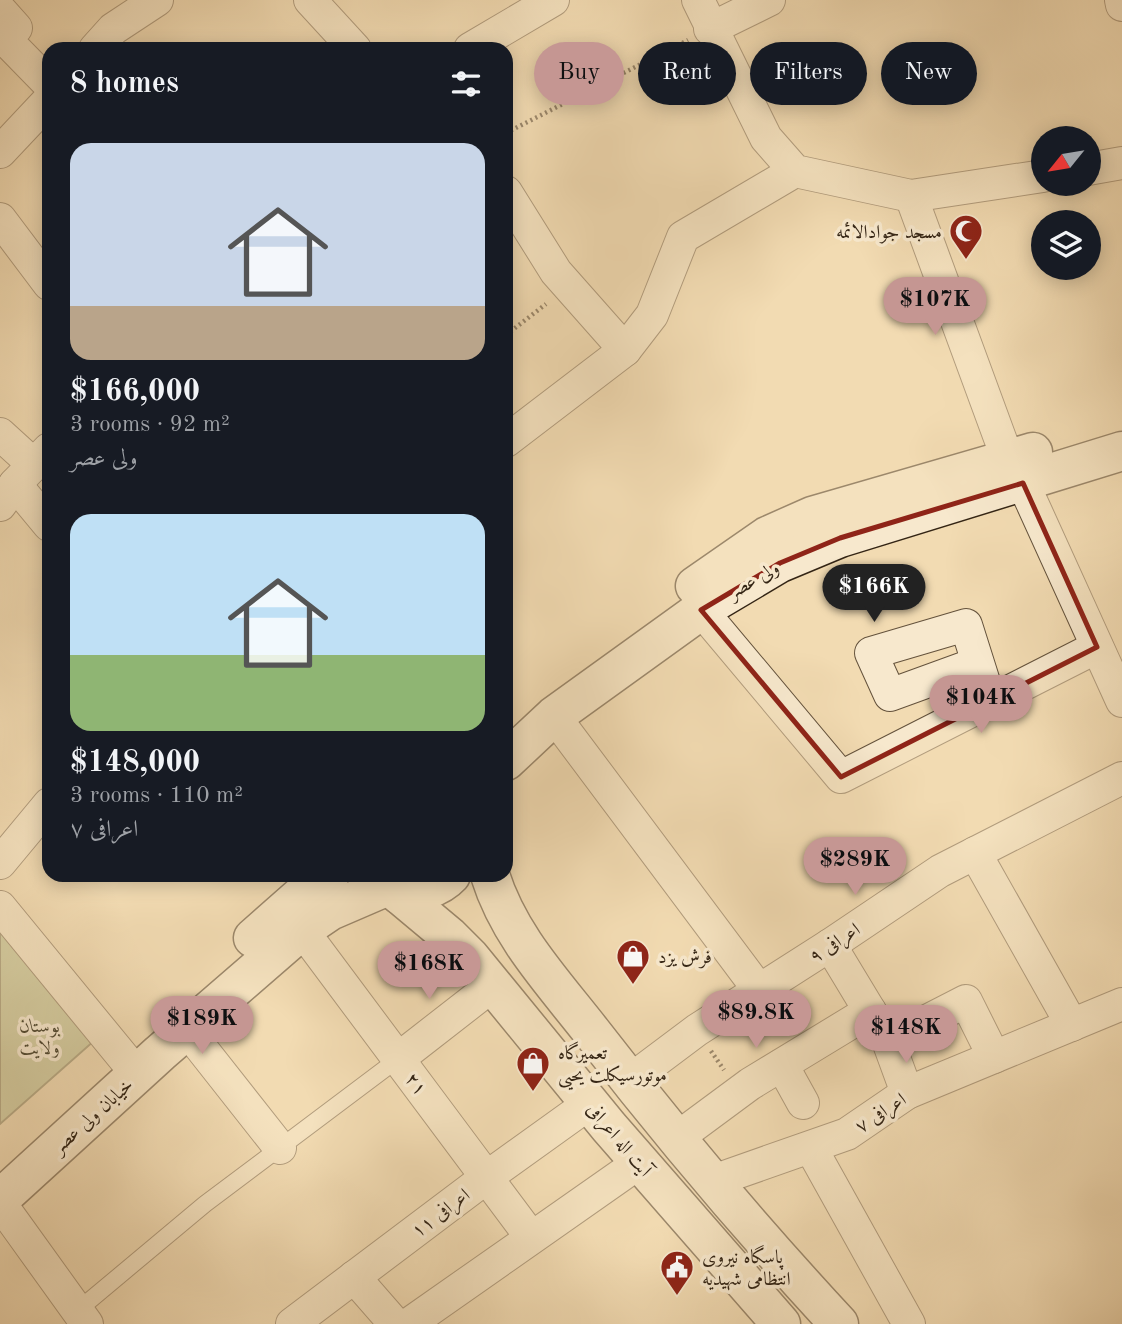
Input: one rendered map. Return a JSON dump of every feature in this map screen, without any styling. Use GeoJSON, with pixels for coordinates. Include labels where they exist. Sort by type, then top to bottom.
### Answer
{"type":"FeatureCollection","features":[{"type":"Feature","properties":{"kind":"main road","name":"ولی عصر"},"geometry":{"type":"LineString","coordinates":[[513,754],[554,716],[701,610],[780,563],[1015,472],[1122,426]]}},
{"type":"Feature","properties":{"kind":"main road","name":"ولی عصر"},"geometry":{"type":"LineString","coordinates":[[513,720],[568,675],[767,536],[812,516],[1122,451]]}},
{"type":"Feature","properties":{"kind":"main road","name":"خیابان ولی عصر"},"geometry":{"type":"LineString","coordinates":[[0,1201],[129,1065],[318,882]]}},
{"type":"Feature","properties":{"kind":"main road","name":"خیابان ولی عصر"},"geometry":{"type":"LineString","coordinates":[[0,1164],[129,1065],[187,1030],[302,930],[330,911],[389,885],[426,891],[444,882]]}},
{"type":"Feature","properties":{"kind":"main road"},"geometry":{"type":"LineString","coordinates":[[493,882],[506,918],[517,936],[629,1081],[839,1324]]}},
{"type":"Feature","properties":{"kind":"main road","name":"آیت اله اعرافی"},"geometry":{"type":"LineString","coordinates":[[389,885],[449,936],[481,971],[640,1163],[781,1324]]}},
{"type":"Feature","properties":{"kind":"main road"},"geometry":{"type":"LineString","coordinates":[[481,971],[474,933],[483,923],[506,918]]}},
{"type":"Feature","properties":{"kind":"street"},"geometry":{"type":"LineString","coordinates":[[101,42],[113,29],[157,0]]}},
{"type":"Feature","properties":{"kind":"street"},"geometry":{"type":"LineString","coordinates":[[310,0],[349,42]]}},
{"type":"Feature","properties":{"kind":"street"},"geometry":{"type":"LineString","coordinates":[[482,42],[553,0]]}},
{"type":"Feature","properties":{"kind":"street"},"geometry":{"type":"LineString","coordinates":[[698,0],[766,138],[795,171],[911,196],[1031,178]]}},
{"type":"Feature","properties":{"kind":"street"},"geometry":{"type":"LineString","coordinates":[[710,29],[769,0]]}},
{"type":"Feature","properties":{"kind":"street"},"geometry":{"type":"LineString","coordinates":[[0,10],[16,28],[4,38],[42,77]]}},
{"type":"Feature","properties":{"kind":"street"},"geometry":{"type":"LineString","coordinates":[[0,152],[42,107]]}},
{"type":"Feature","properties":{"kind":"street"},"geometry":{"type":"LineString","coordinates":[[1101,167],[1122,163]]}},
{"type":"Feature","properties":{"kind":"street"},"geometry":{"type":"LineString","coordinates":[[513,434],[625,349],[652,315],[683,237],[795,171]]}},
{"type":"Feature","properties":{"kind":"street"},"geometry":{"type":"LineString","coordinates":[[911,196],[1015,472],[1122,701]]}},
{"type":"Feature","properties":{"kind":"street"},"geometry":{"type":"LineString","coordinates":[[513,203],[556,272],[625,349]]}},
{"type":"Feature","properties":{"kind":"street"},"geometry":{"type":"LineString","coordinates":[[0,219],[42,275]]}},
{"type":"Feature","properties":{"kind":"street"},"geometry":{"type":"LineString","coordinates":[[0,434],[42,511]]}},
{"type":"Feature","properties":{"kind":"street"},"geometry":{"type":"LineString","coordinates":[[701,610],[841,777],[1097,647]]}},
{"type":"Feature","properties":{"kind":"street"},"geometry":{"type":"LineString","coordinates":[[978,663],[990,701]]}},
{"type":"Feature","properties":{"kind":"street"},"geometry":{"type":"LineString","coordinates":[[554,716],[759,990]]}},
{"type":"Feature","properties":{"kind":"street","name":"اعرافی ۹"},"geometry":{"type":"LineString","coordinates":[[629,1081],[697,1030],[940,871],[1122,778]]}},
{"type":"Feature","properties":{"kind":"street"},"geometry":{"type":"LineString","coordinates":[[0,863],[42,812]]}},
{"type":"Feature","properties":{"kind":"street"},"geometry":{"type":"LineString","coordinates":[[975,853],[1072,1025]]}},
{"type":"Feature","properties":{"kind":"street"},"geometry":{"type":"LineString","coordinates":[[0,907],[129,1065]]}},
{"type":"Feature","properties":{"kind":"street","name":"۲۱"},"geometry":{"type":"LineString","coordinates":[[302,930],[531,1237]]}},
{"type":"Feature","properties":{"kind":"street"},"geometry":{"type":"LineString","coordinates":[[830,945],[888,1041],[907,1093]]}},
{"type":"Feature","properties":{"kind":"street"},"geometry":{"type":"LineString","coordinates":[[398,1059],[481,971]]}},
{"type":"Feature","properties":{"kind":"street"},"geometry":{"type":"LineString","coordinates":[[888,1041],[966,1001],[994,1057]]}},
{"type":"Feature","properties":{"kind":"street","name":"اعرافی ۷"},"geometry":{"type":"LineString","coordinates":[[713,1181],[847,1134],[907,1093],[1122,1004]]}},
{"type":"Feature","properties":{"kind":"street"},"geometry":{"type":"LineString","coordinates":[[677,1138],[739,1092],[870,1011]]}},
{"type":"Feature","properties":{"kind":"street"},"geometry":{"type":"LineString","coordinates":[[187,1030],[280,1148]]}},
{"type":"Feature","properties":{"kind":"street"},"geometry":{"type":"LineString","coordinates":[[782,1065],[803,1103]]}},
{"type":"Feature","properties":{"kind":"street","name":"اعرافی ۱۱"},"geometry":{"type":"LineString","coordinates":[[292,1324],[590,1103]]}},
{"type":"Feature","properties":{"kind":"street"},"geometry":{"type":"LineString","coordinates":[[811,1148],[909,1324]]}},
{"type":"Feature","properties":{"kind":"street"},"geometry":{"type":"LineString","coordinates":[[410,1324],[640,1163]]}},
{"type":"Feature","properties":{"kind":"street"},"geometry":{"type":"LineString","coordinates":[[0,1201],[74,1320]]}},
{"type":"Feature","properties":{"kind":"street"},"geometry":{"type":"LineString","coordinates":[[354,1277],[395,1324]]}},
{"type":"Feature","properties":{"kind":"lane"},"geometry":{"type":"LineString","coordinates":[[74,1320],[205,1204],[398,1059]]}},
{"type":"Feature","properties":{"kind":"path"},"geometry":{"type":"LineString","coordinates":[[513,129],[710,29]]}},
{"type":"Feature","properties":{"kind":"path"},"geometry":{"type":"LineString","coordinates":[[513,330],[569,286]]}},
{"type":"Feature","properties":{"kind":"path"},"geometry":{"type":"LineString","coordinates":[[697,1030],[739,1092]]}},
{"type":"Feature","properties":{"kind":"highlighted area"},"geometry":{"type":"Polygon","coordinates":[[[1023,483],[1097,647],[841,777],[701,610],[780,563],[840,538],[1023,483]]]}},
{"type":"Feature","properties":{"kind":"green space","name":"بوستان ولایت"},"geometry":{"type":"Polygon","coordinates":[[[0,927],[95,1040],[0,1124],[0,927]]]}},
{"type":"Feature","properties":{"kind":"place","name":"مسجد جوادالائمه"},"geometry":{"type":"Point","coordinates":[966,261]}},
{"type":"Feature","properties":{"kind":"place","name":"فرش یزد"},"geometry":{"type":"Point","coordinates":[633,986]}},
{"type":"Feature","properties":{"kind":"place","name":"تعمیرگاه موتورسیکلت یحیی"},"geometry":{"type":"Point","coordinates":[533,1093]}},
{"type":"Feature","properties":{"kind":"place","name":"پاسگاه نیروی انتظامی شهیدیه"},"geometry":{"type":"Point","coordinates":[677,1297]}}]}
